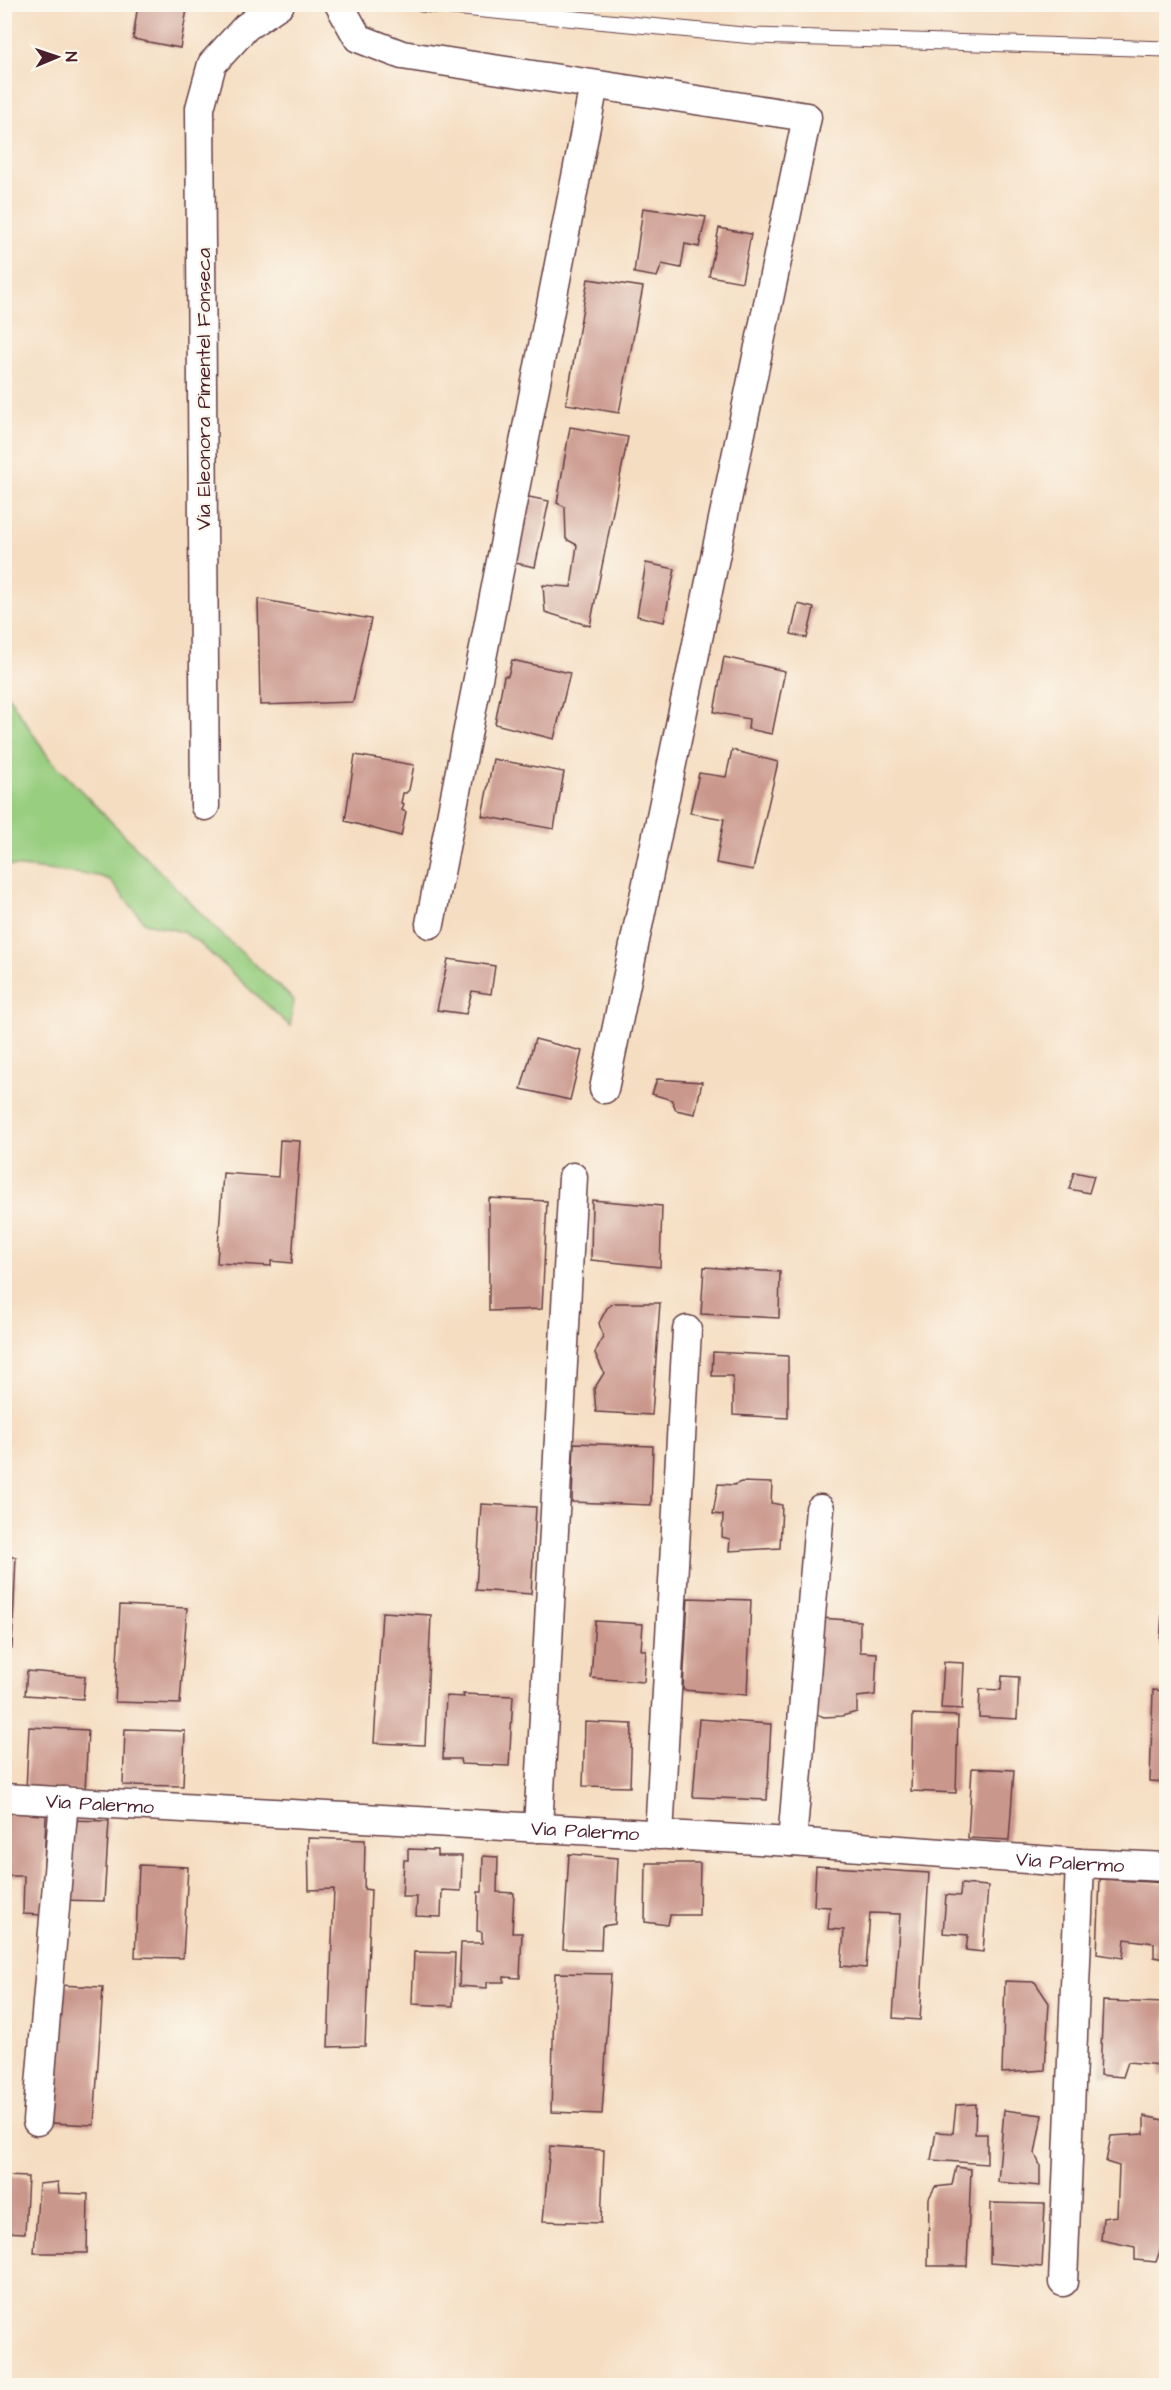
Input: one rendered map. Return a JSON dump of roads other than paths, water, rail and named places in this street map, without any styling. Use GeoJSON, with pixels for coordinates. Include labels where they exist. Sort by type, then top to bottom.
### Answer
{"type":"FeatureCollection","features":[{"type":"Feature","properties":{"kind":"street","name":"Via Eleonora Pimentel Fonseca"},"geometry":{"type":"LineString","coordinates":[[205,806],[200,108],[212,64],[246,27],[280,4]]}},
{"type":"Feature","properties":{"kind":"street"},"geometry":{"type":"LineString","coordinates":[[339,4],[358,38],[402,55],[807,117],[604,1089]]}},
{"type":"Feature","properties":{"kind":"street"},"geometry":{"type":"LineString","coordinates":[[430,924],[594,85]]}},
{"type":"Feature","properties":{"kind":"street"},"geometry":{"type":"LineString","coordinates":[[538,1828],[573,1177]]}},
{"type":"Feature","properties":{"kind":"street"},"geometry":{"type":"LineString","coordinates":[[659,1835],[687,1330]]}},
{"type":"Feature","properties":{"kind":"street"},"geometry":{"type":"LineString","coordinates":[[792,1842],[820,1509]]}},
{"type":"Feature","properties":{"kind":"street","name":"Via Palermo"},"geometry":{"type":"LineString","coordinates":[[4,1798],[792,1842],[1167,1867]]}},
{"type":"Feature","properties":{"kind":"street"},"geometry":{"type":"LineString","coordinates":[[37,2121],[64,1801]]}},
{"type":"Feature","properties":{"kind":"street"},"geometry":{"type":"LineString","coordinates":[[1064,2282],[1080,1863]]}},
{"type":"Feature","properties":{"kind":"lane"},"geometry":{"type":"LineString","coordinates":[[422,4],[753,36],[1167,49]]}}]}
